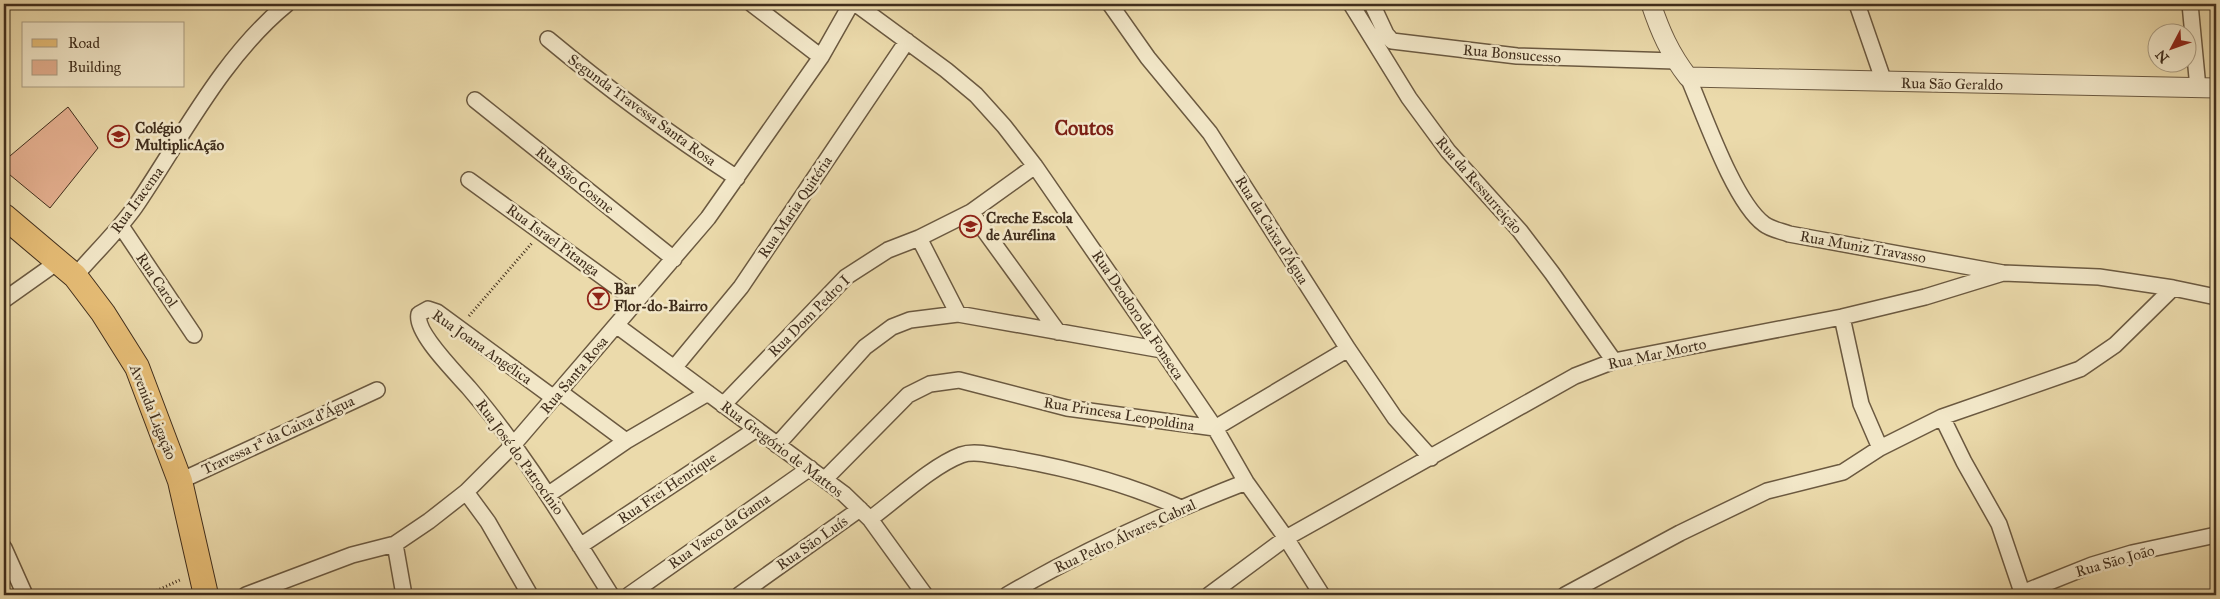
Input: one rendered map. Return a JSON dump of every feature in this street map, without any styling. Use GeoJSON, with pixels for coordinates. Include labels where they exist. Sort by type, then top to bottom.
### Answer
{"type":"FeatureCollection","features":[{"type":"Feature","properties":{"kind":"main road","name":"Avenida Ligação"},"geometry":{"type":"LineString","coordinates":[[4,216],[67,268],[103,313],[137,367],[180,481],[206,595]]}},
{"type":"Feature","properties":{"kind":"street","name":"Rua Iracema"},"geometry":{"type":"LineString","coordinates":[[4,300],[67,268],[121,226],[242,48],[267,20],[287,4]]}},
{"type":"Feature","properties":{"kind":"street"},"geometry":{"type":"LineString","coordinates":[[752,4],[821,56]]}},
{"type":"Feature","properties":{"kind":"street","name":"Rua Santa Rosa"},"geometry":{"type":"LineString","coordinates":[[246,595],[352,555],[394,544],[429,521],[466,492],[514,444],[674,259],[737,178],[821,56],[851,4]]}},
{"type":"Feature","properties":{"kind":"street","name":"Rua Deodoro da Fonseca"},"geometry":{"type":"LineString","coordinates":[[856,4],[907,41],[976,96],[1004,126],[1035,166],[1162,350],[1214,428],[1246,482],[1286,538],[1322,595]]}},
{"type":"Feature","properties":{"kind":"street","name":"Rua da Caixa d'Água"},"geometry":{"type":"LineString","coordinates":[[1110,4],[1148,58],[1210,133],[1348,349],[1395,418],[1431,458]]}},
{"type":"Feature","properties":{"kind":"street","name":"Rua da Ressurreição"},"geometry":{"type":"LineString","coordinates":[[1351,4],[1409,98],[1448,151],[1520,231],[1614,361]]}},
{"type":"Feature","properties":{"kind":"street"},"geometry":{"type":"LineString","coordinates":[[1361,21],[1365,4]]}},
{"type":"Feature","properties":{"kind":"street","name":"Rua Bonsucesso"},"geometry":{"type":"LineString","coordinates":[[1372,4],[1386,34],[1392,41],[1517,56],[1675,61]]}},
{"type":"Feature","properties":{"kind":"street","name":"Rua Muniz Travasso"},"geometry":{"type":"LineString","coordinates":[[1651,4],[1662,37],[1675,61],[1688,77],[1736,189],[1752,214],[1765,225],[1789,234],[2003,272],[2099,277],[2173,288],[2214,299]]}},
{"type":"Feature","properties":{"kind":"street"},"geometry":{"type":"LineString","coordinates":[[1857,4],[1884,82]]}},
{"type":"Feature","properties":{"kind":"street"},"geometry":{"type":"LineString","coordinates":[[2190,4],[2207,88]]}},
{"type":"Feature","properties":{"kind":"street","name":"Segunda Travessa Santa Rosa"},"geometry":{"type":"LineString","coordinates":[[548,39],[641,113],[737,178]]}},
{"type":"Feature","properties":{"kind":"street","name":"Rua Maria Quitéria"},"geometry":{"type":"LineString","coordinates":[[674,368],[741,287],[907,41]]}},
{"type":"Feature","properties":{"kind":"street","name":"Rua São Geraldo"},"geometry":{"type":"LineString","coordinates":[[1688,77],[2207,88]]}},
{"type":"Feature","properties":{"kind":"street","name":"Rua São Cosme"},"geometry":{"type":"LineString","coordinates":[[475,100],[674,259]]}},
{"type":"Feature","properties":{"kind":"street","name":"Rua Dom Pedro I"},"geometry":{"type":"LineString","coordinates":[[723,405],[846,277],[888,250],[918,238],[971,212],[1035,166]]}},
{"type":"Feature","properties":{"kind":"street","name":"Rua Israel Pitanga"},"geometry":{"type":"LineString","coordinates":[[469,180],[636,301]]}},
{"type":"Feature","properties":{"kind":"street"},"geometry":{"type":"LineString","coordinates":[[971,212],[1058,332]]}},
{"type":"Feature","properties":{"kind":"street","name":"Rua Carol"},"geometry":{"type":"LineString","coordinates":[[121,226],[194,335]]}},
{"type":"Feature","properties":{"kind":"street"},"geometry":{"type":"LineString","coordinates":[[918,238],[958,314]]}},
{"type":"Feature","properties":{"kind":"street","name":"Rua Mar Morto"},"geometry":{"type":"LineString","coordinates":[[1209,595],[1286,538],[1339,506],[1431,458],[1575,376],[1614,361],[1842,317],[1925,297],[2003,272]]}},
{"type":"Feature","properties":{"kind":"street"},"geometry":{"type":"LineString","coordinates":[[1565,595],[1680,533],[1767,491],[1843,472],[1880,448],[1942,417],[2080,369],[2115,345],[2173,288]]}},
{"type":"Feature","properties":{"kind":"street","name":"Rua Joana Angélica"},"geometry":{"type":"LineString","coordinates":[[420,325],[420,314],[428,309],[437,312],[626,441]]}},
{"type":"Feature","properties":{"kind":"street"},"geometry":{"type":"LineString","coordinates":[[777,445],[865,347],[892,327],[910,320],[958,314],[1162,350]]}},
{"type":"Feature","properties":{"kind":"street"},"geometry":{"type":"LineString","coordinates":[[1842,317],[1861,404],[1880,448]]}},
{"type":"Feature","properties":{"kind":"street","name":"Rua José do Patrocínio"},"geometry":{"type":"LineString","coordinates":[[420,325],[437,352],[514,444],[549,494],[611,595]]}},
{"type":"Feature","properties":{"kind":"street","name":"Rua Gregório de Mattos"},"geometry":{"type":"LineString","coordinates":[[616,325],[755,430],[810,468],[865,514],[925,595]]}},
{"type":"Feature","properties":{"kind":"street"},"geometry":{"type":"LineString","coordinates":[[1214,428],[1348,349]]}},
{"type":"Feature","properties":{"kind":"street","name":"Rua Princesa Leopoldina"},"geometry":{"type":"LineString","coordinates":[[825,480],[908,395],[930,384],[959,380],[1067,408],[1214,428]]}},
{"type":"Feature","properties":{"kind":"street","name":"Travessa 1ª da Caixa d'Água"},"geometry":{"type":"LineString","coordinates":[[180,481],[377,390]]}},
{"type":"Feature","properties":{"kind":"street"},"geometry":{"type":"LineString","coordinates":[[549,494],[626,441],[708,393]]}},
{"type":"Feature","properties":{"kind":"street"},"geometry":{"type":"LineString","coordinates":[[1942,417],[1964,462],[1999,524],[2020,594]]}},
{"type":"Feature","properties":{"kind":"street","name":"Rua Frei Henrique"},"geometry":{"type":"LineString","coordinates":[[580,546],[755,430]]}},
{"type":"Feature","properties":{"kind":"street","name":"Rua São Luís"},"geometry":{"type":"LineString","coordinates":[[739,595],[946,462],[963,454],[980,453],[1052,465],[1139,491],[1181,508]]}},
{"type":"Feature","properties":{"kind":"street","name":"Rua Vasco da Gama"},"geometry":{"type":"LineString","coordinates":[[629,595],[810,468]]}},
{"type":"Feature","properties":{"kind":"street","name":"Rua Pedro Álvares Cabral"},"geometry":{"type":"LineString","coordinates":[[1007,595],[1042,575],[1181,508],[1246,482]]}},
{"type":"Feature","properties":{"kind":"street"},"geometry":{"type":"LineString","coordinates":[[466,492],[488,522],[530,595]]}},
{"type":"Feature","properties":{"kind":"street","name":"Rua São João"},"geometry":{"type":"LineString","coordinates":[[2020,594],[2092,565],[2216,535]]}},
{"type":"Feature","properties":{"kind":"street"},"geometry":{"type":"LineString","coordinates":[[394,544],[404,595]]}},
{"type":"Feature","properties":{"kind":"street"},"geometry":{"type":"LineString","coordinates":[[4,548],[25,595]]}},
{"type":"Feature","properties":{"kind":"path"},"geometry":{"type":"LineString","coordinates":[[459,328],[541,232]]}},
{"type":"Feature","properties":{"kind":"path"},"geometry":{"type":"LineString","coordinates":[[146,595],[200,571]]}},
{"type":"Feature","properties":{"kind":"building"},"geometry":{"type":"Polygon","coordinates":[[[68,107],[98,148],[50,208],[4,170],[4,161],[68,107]]]}},
{"type":"Feature","properties":{"kind":"place","name":"Colégio MultiplicAção"},"geometry":{"type":"Point","coordinates":[119,137]}},
{"type":"Feature","properties":{"kind":"place","name":"Creche Escola de Aurélina"},"geometry":{"type":"Point","coordinates":[970,227]}},
{"type":"Feature","properties":{"kind":"place","name":"Bar Flor-do-Bairro"},"geometry":{"type":"Point","coordinates":[598,298]}},
{"type":"Feature","properties":{"kind":"district","name":"Coutos"},"geometry":{"type":"Point","coordinates":[1084,128]}}]}
